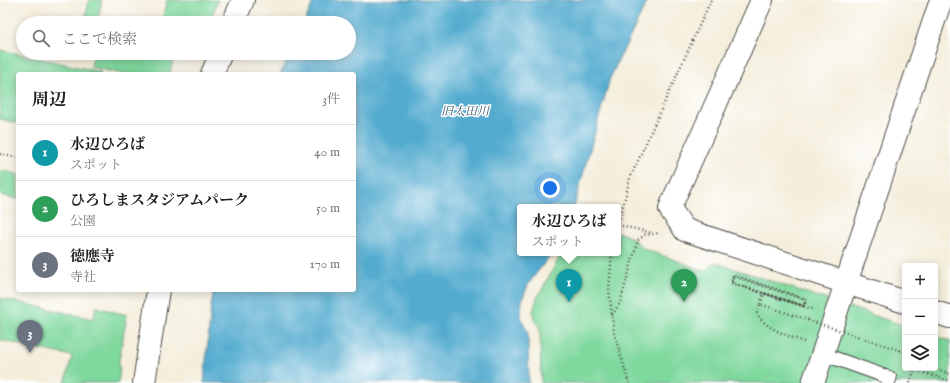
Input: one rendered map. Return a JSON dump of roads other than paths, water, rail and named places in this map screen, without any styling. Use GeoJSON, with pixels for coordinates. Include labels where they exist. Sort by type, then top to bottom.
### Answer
{"type":"FeatureCollection","features":[{"type":"Feature","properties":{"kind":"street"},"geometry":{"type":"LineString","coordinates":[[236,16],[243,0]]}},
{"type":"Feature","properties":{"kind":"street"},"geometry":{"type":"LineString","coordinates":[[762,0],[670,209],[684,230],[902,301]]}},
{"type":"Feature","properties":{"kind":"street"},"geometry":{"type":"LineString","coordinates":[[813,383],[815,349],[846,282],[941,0]]}},
{"type":"Feature","properties":{"kind":"street"},"geometry":{"type":"LineString","coordinates":[[213,72],[218,60]]}},
{"type":"Feature","properties":{"kind":"street"},"geometry":{"type":"LineString","coordinates":[[144,383],[158,292]]}},
{"type":"Feature","properties":{"kind":"street"},"geometry":{"type":"LineString","coordinates":[[938,313],[950,317]]}},
{"type":"Feature","properties":{"kind":"lane"},"geometry":{"type":"LineString","coordinates":[[815,349],[890,378],[888,383]]}},
{"type":"Feature","properties":{"kind":"water","name":"旧太田川"},"geometry":{"type":"Polygon","coordinates":[[[314,0],[648,0],[610,78],[575,204],[517,204],[517,256],[550,256],[529,283],[522,300],[521,317],[528,333],[529,383],[204,383],[211,305],[214,292],[356,292],[356,72],[281,72],[287,60],[356,60],[356,16],[307,16],[314,0]]]}},
{"type":"Feature","properties":{"kind":"place","name":"水辺ひろば"},"geometry":{"type":"Point","coordinates":[569,302]}},
{"type":"Feature","properties":{"kind":"place","name":"ひろしまスタジアムパーク"},"geometry":{"type":"Point","coordinates":[684,302]}},
{"type":"Feature","properties":{"kind":"place","name":"徳應寺"},"geometry":{"type":"Point","coordinates":[30,353]}}]}
